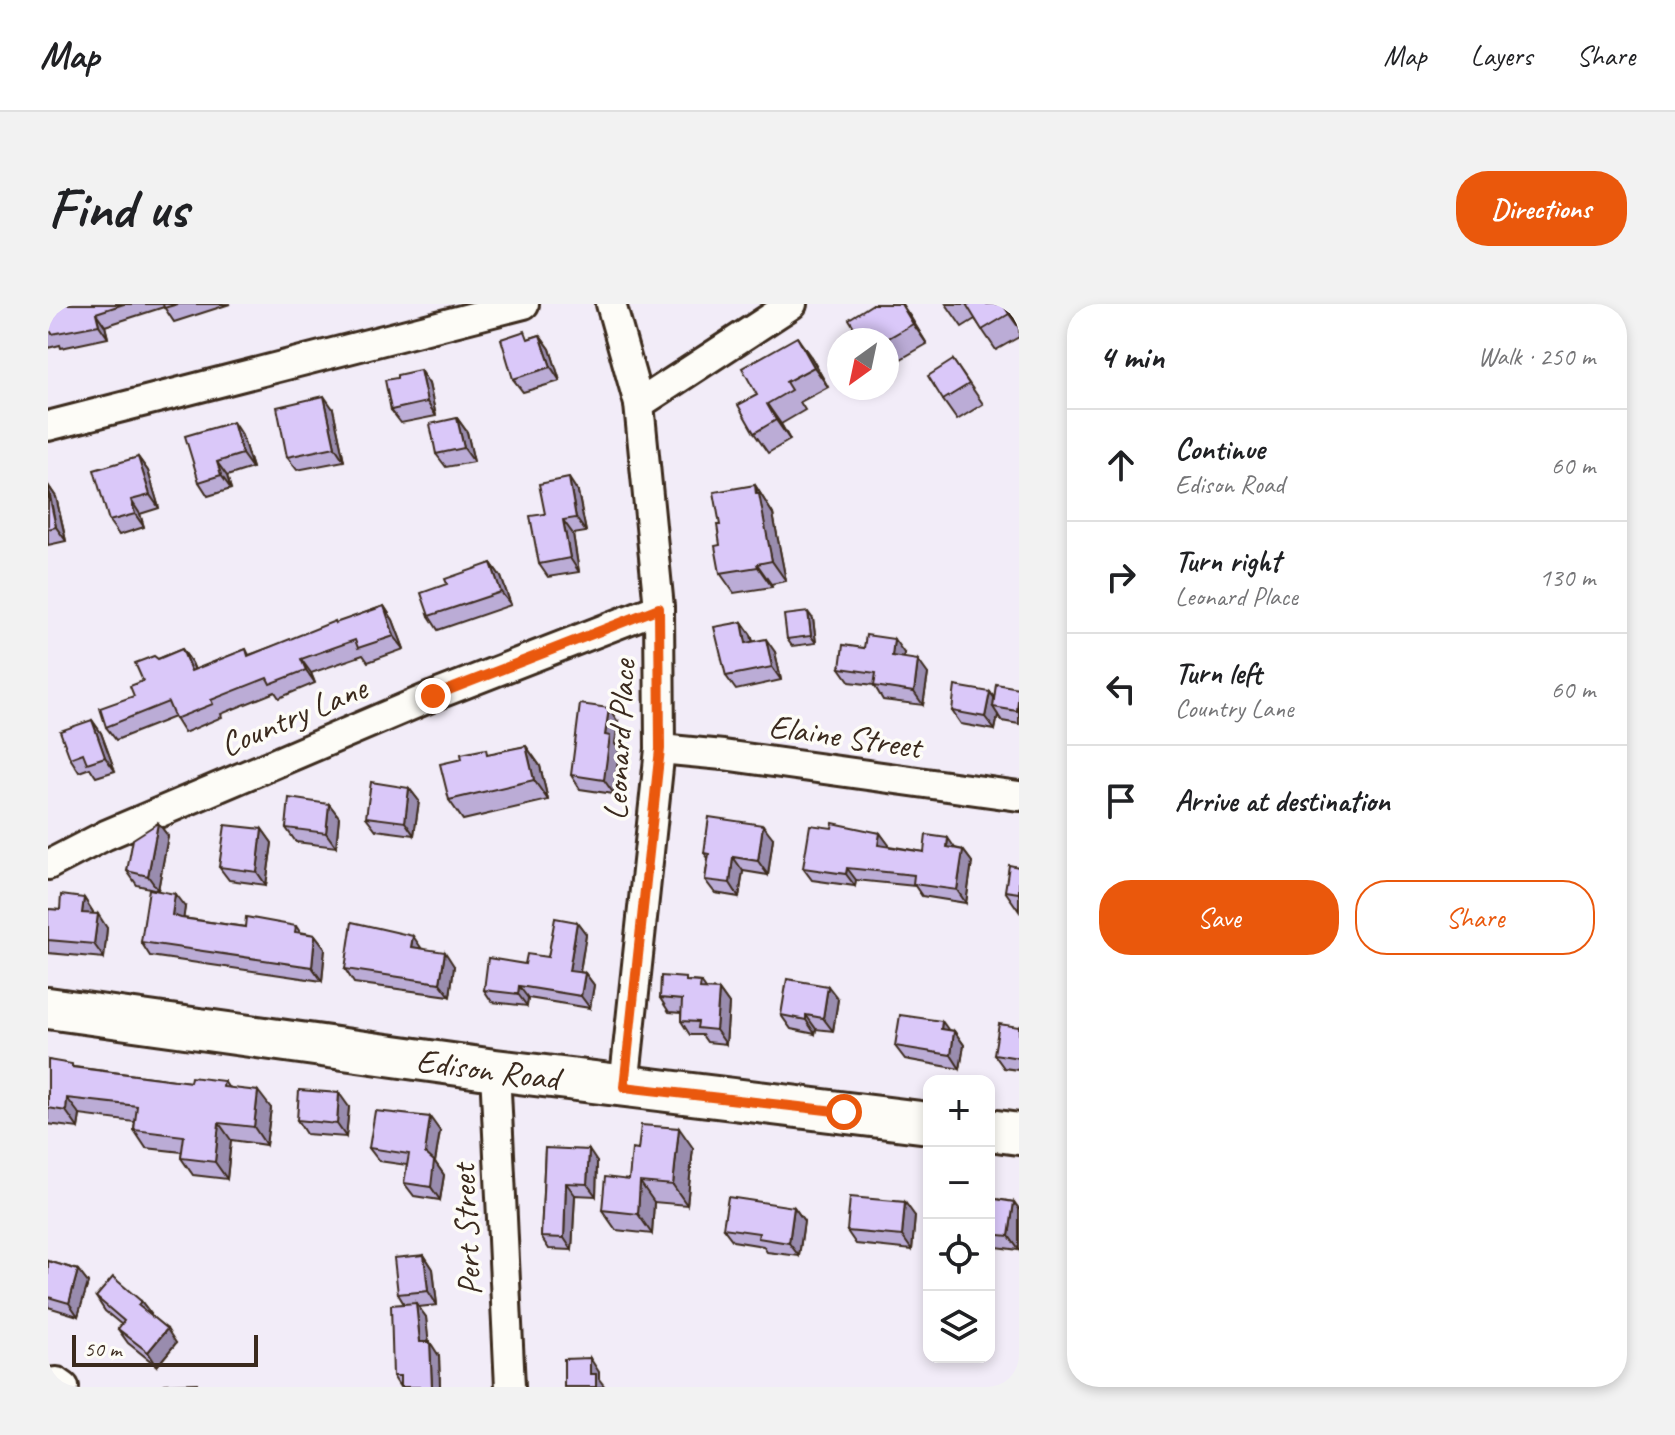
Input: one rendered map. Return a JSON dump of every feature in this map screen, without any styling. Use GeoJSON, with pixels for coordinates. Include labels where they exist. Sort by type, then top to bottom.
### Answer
{"type":"FeatureCollection","features":[{"type":"Feature","properties":{"kind":"street"},"geometry":{"type":"LineString","coordinates":[[48,426],[524,304]]}},
{"type":"Feature","properties":{"kind":"street","name":"Leonard Place"},"geometry":{"type":"LineString","coordinates":[[611,304],[639,404],[659,608],[660,749],[624,1087]]}},
{"type":"Feature","properties":{"kind":"street"},"geometry":{"type":"LineString","coordinates":[[639,404],[792,304]]}},
{"type":"Feature","properties":{"kind":"street","name":"Country Lane"},"geometry":{"type":"LineString","coordinates":[[48,865],[106,835],[433,696],[659,608]]}},
{"type":"Feature","properties":{"kind":"street","name":"Elaine Street"},"geometry":{"type":"LineString","coordinates":[[660,749],[1019,796]]}},
{"type":"Feature","properties":{"kind":"street","name":"Edison Road"},"geometry":{"type":"LineString","coordinates":[[48,1008],[624,1087],[923,1122]]}},
{"type":"Feature","properties":{"kind":"street","name":"Pert Street"},"geometry":{"type":"LineString","coordinates":[[495,1070],[510,1387]]}},
{"type":"Feature","properties":{"kind":"street"},"geometry":{"type":"LineString","coordinates":[[995,1131],[1019,1134]]}},
{"type":"Feature","properties":{"kind":"street"},"geometry":{"type":"LineString","coordinates":[[48,1383],[57,1382],[64,1387]]}},
{"type":"Feature","properties":{"kind":"building"},"geometry":{"type":"Polygon","coordinates":[[[48,304],[124,304],[96,313],[99,325],[52,334],[48,332],[48,304]]]}},
{"type":"Feature","properties":{"kind":"building"},"geometry":{"type":"Polygon","coordinates":[[[873,304],[901,304],[913,324],[899,332],[899,328],[855,328],[849,319],[873,304]]]}},
{"type":"Feature","properties":{"kind":"building"},"geometry":{"type":"Polygon","coordinates":[[[966,304],[1003,304],[1009,314],[982,330],[966,304]]]}},
{"type":"Feature","properties":{"kind":"building"},"geometry":{"type":"Polygon","coordinates":[[[525,331],[528,339],[540,335],[551,367],[513,379],[501,339],[525,331]]]}},
{"type":"Feature","properties":{"kind":"building"},"geometry":{"type":"Polygon","coordinates":[[[797,337],[814,367],[786,382],[791,390],[767,404],[776,420],[754,433],[738,405],[757,395],[742,368],[797,337]]]}},
{"type":"Feature","properties":{"kind":"building"},"geometry":{"type":"Polygon","coordinates":[[[953,360],[969,384],[943,400],[928,376],[953,360]]]}},
{"type":"Feature","properties":{"kind":"building"},"geometry":{"type":"Polygon","coordinates":[[[420,370],[427,402],[391,410],[385,380],[420,370]]]}},
{"type":"Feature","properties":{"kind":"building"},"geometry":{"type":"Polygon","coordinates":[[[324,396],[335,447],[287,457],[277,407],[324,396]]]}},
{"type":"Feature","properties":{"kind":"building"},"geometry":{"type":"Polygon","coordinates":[[[457,418],[464,448],[436,454],[430,424],[457,418]]]}},
{"type":"Feature","properties":{"kind":"building"},"geometry":{"type":"Polygon","coordinates":[[[233,422],[242,454],[217,462],[221,475],[199,482],[185,436],[233,422]]]}},
{"type":"Feature","properties":{"kind":"building"},"geometry":{"type":"Polygon","coordinates":[[[138,457],[150,495],[131,500],[135,514],[109,521],[94,470],[138,457]]]}},
{"type":"Feature","properties":{"kind":"building"},"geometry":{"type":"Polygon","coordinates":[[[569,478],[576,518],[563,520],[570,558],[539,564],[530,516],[545,514],[539,484],[569,478]]]}},
{"type":"Feature","properties":{"kind":"building"},"geometry":{"type":"Polygon","coordinates":[[[755,485],[772,561],[757,564],[758,567],[720,573],[715,546],[720,545],[717,525],[720,525],[714,492],[755,485]]]}},
{"type":"Feature","properties":{"kind":"building"},"geometry":{"type":"Polygon","coordinates":[[[48,490],[56,527],[48,529],[48,490]]]}},
{"type":"Feature","properties":{"kind":"building"},"geometry":{"type":"Polygon","coordinates":[[[491,563],[501,592],[429,616],[421,593],[447,584],[445,579],[491,563]]]}},
{"type":"Feature","properties":{"kind":"building"},"geometry":{"type":"Polygon","coordinates":[[[384,606],[394,636],[358,648],[355,640],[301,659],[306,670],[270,684],[267,678],[211,700],[213,704],[175,719],[168,702],[106,727],[100,708],[134,696],[130,686],[143,681],[135,663],[154,656],[158,659],[182,649],[191,671],[246,649],[248,656],[335,621],[384,606]]]}},
{"type":"Feature","properties":{"kind":"building"},"geometry":{"type":"Polygon","coordinates":[[[808,612],[811,636],[787,639],[784,615],[808,612]]]}},
{"type":"Feature","properties":{"kind":"building"},"geometry":{"type":"Polygon","coordinates":[[[742,622],[746,643],[766,639],[772,667],[726,676],[714,627],[742,622]]]}},
{"type":"Feature","properties":{"kind":"building"},"geometry":{"type":"Polygon","coordinates":[[[866,635],[894,639],[892,656],[918,660],[914,692],[874,686],[876,673],[840,668],[843,645],[864,648],[866,635]]]}},
{"type":"Feature","properties":{"kind":"building"},"geometry":{"type":"Polygon","coordinates":[[[996,684],[1019,688],[1017,711],[993,707],[996,684]]]}},
{"type":"Feature","properties":{"kind":"building"},"geometry":{"type":"Polygon","coordinates":[[[955,686],[990,692],[985,717],[952,711],[955,686]]]}},
{"type":"Feature","properties":{"kind":"building"},"geometry":{"type":"Polygon","coordinates":[[[580,704],[609,708],[605,735],[610,736],[604,780],[571,775],[580,704]]]}},
{"type":"Feature","properties":{"kind":"building"},"geometry":{"type":"Polygon","coordinates":[[[92,720],[105,757],[87,763],[83,753],[70,758],[60,731],[92,720]]]}},
{"type":"Feature","properties":{"kind":"building"},"geometry":{"type":"Polygon","coordinates":[[[526,746],[534,780],[449,800],[440,764],[462,759],[461,754],[486,749],[487,754],[526,746]]]}},
{"type":"Feature","properties":{"kind":"building"},"geometry":{"type":"Polygon","coordinates":[[[371,782],[409,788],[405,822],[366,817],[371,782]]]}},
{"type":"Feature","properties":{"kind":"building"},"geometry":{"type":"Polygon","coordinates":[[[289,798],[329,804],[326,833],[286,828],[289,798]]]}},
{"type":"Feature","properties":{"kind":"building"},"geometry":{"type":"Polygon","coordinates":[[[709,817],[763,825],[758,861],[733,857],[730,883],[705,880],[709,854],[704,853],[709,817]]]}},
{"type":"Feature","properties":{"kind":"building"},"geometry":{"type":"Polygon","coordinates":[[[158,823],[148,876],[127,871],[133,839],[158,823]]]}},
{"type":"Feature","properties":{"kind":"building"},"geometry":{"type":"Polygon","coordinates":[[[833,823],[880,833],[878,845],[924,852],[926,835],[948,838],[947,847],[963,850],[957,890],[913,884],[914,875],[847,868],[846,874],[803,868],[810,825],[832,828],[833,823]]]}},
{"type":"Feature","properties":{"kind":"building"},"geometry":{"type":"Polygon","coordinates":[[[225,825],[262,829],[257,872],[219,867],[225,825]]]}},
{"type":"Feature","properties":{"kind":"building"},"geometry":{"type":"Polygon","coordinates":[[[1009,865],[1019,867],[1019,893],[1005,891],[1009,865]]]}},
{"type":"Feature","properties":{"kind":"building"},"geometry":{"type":"Polygon","coordinates":[[[149,889],[175,894],[172,915],[181,918],[245,927],[246,917],[296,926],[295,932],[315,935],[312,967],[141,942],[149,889]]]}},
{"type":"Feature","properties":{"kind":"building"},"geometry":{"type":"Polygon","coordinates":[[[61,895],[84,898],[82,913],[98,914],[94,944],[48,940],[48,909],[60,910],[61,895]]]}},
{"type":"Feature","properties":{"kind":"building"},"geometry":{"type":"Polygon","coordinates":[[[555,918],[577,922],[569,971],[585,973],[581,996],[519,986],[518,994],[484,990],[488,958],[525,964],[527,954],[548,957],[555,918]]]}},
{"type":"Feature","properties":{"kind":"building"},"geometry":{"type":"Polygon","coordinates":[[[352,922],[413,936],[411,947],[445,952],[440,983],[345,969],[352,922]]]}},
{"type":"Feature","properties":{"kind":"building"},"geometry":{"type":"Polygon","coordinates":[[[661,976],[686,978],[686,981],[701,982],[700,989],[719,990],[716,1030],[697,1028],[698,1022],[681,1021],[682,1000],[660,998],[661,976]]]}},
{"type":"Feature","properties":{"kind":"building"},"geometry":{"type":"Polygon","coordinates":[[[787,979],[828,986],[823,1018],[806,1015],[806,1020],[781,1015],[787,979]]]}},
{"type":"Feature","properties":{"kind":"building"},"geometry":{"type":"Polygon","coordinates":[[[900,1015],[942,1021],[941,1029],[954,1031],[951,1055],[895,1046],[900,1015]]]}},
{"type":"Feature","properties":{"kind":"building"},"geometry":{"type":"Polygon","coordinates":[[[999,1024],[1019,1027],[1019,1058],[994,1054],[999,1024]]]}},
{"type":"Feature","properties":{"kind":"building"},"geometry":{"type":"Polygon","coordinates":[[[48,1060],[72,1064],[72,1067],[190,1082],[191,1077],[224,1081],[223,1087],[258,1091],[254,1127],[219,1123],[215,1162],[181,1158],[184,1136],[134,1130],[137,1106],[67,1098],[66,1111],[48,1108],[48,1060]]]}},
{"type":"Feature","properties":{"kind":"building"},"geometry":{"type":"Polygon","coordinates":[[[299,1090],[339,1093],[337,1124],[297,1120],[299,1090]]]}},
{"type":"Feature","properties":{"kind":"building"},"geometry":{"type":"Polygon","coordinates":[[[375,1111],[430,1117],[425,1153],[434,1161],[431,1187],[404,1183],[409,1154],[369,1148],[375,1111]]]}},
{"type":"Feature","properties":{"kind":"building"},"geometry":{"type":"Polygon","coordinates":[[[641,1125],[679,1128],[673,1185],[640,1182],[638,1214],[602,1210],[605,1177],[629,1180],[632,1149],[638,1150],[641,1125]]]}},
{"type":"Feature","properties":{"kind":"building"},"geometry":{"type":"Polygon","coordinates":[[[545,1148],[589,1150],[587,1184],[566,1183],[564,1238],[541,1237],[545,1148]]]}},
{"type":"Feature","properties":{"kind":"building"},"geometry":{"type":"Polygon","coordinates":[[[728,1197],[794,1207],[789,1243],[758,1238],[759,1233],[723,1228],[728,1197]]]}},
{"type":"Feature","properties":{"kind":"building"},"geometry":{"type":"Polygon","coordinates":[[[850,1197],[905,1202],[902,1236],[847,1231],[850,1197]]]}},
{"type":"Feature","properties":{"kind":"building"},"geometry":{"type":"Polygon","coordinates":[[[995,1199],[1014,1202],[1009,1236],[995,1235],[995,1199]]]}},
{"type":"Feature","properties":{"kind":"building"},"geometry":{"type":"Polygon","coordinates":[[[424,1255],[428,1291],[398,1294],[394,1258],[424,1255]]]}},
{"type":"Feature","properties":{"kind":"building"},"geometry":{"type":"Polygon","coordinates":[[[48,1261],[78,1270],[69,1303],[48,1297],[48,1261]]]}},
{"type":"Feature","properties":{"kind":"building"},"geometry":{"type":"Polygon","coordinates":[[[113,1277],[141,1301],[138,1305],[167,1329],[148,1352],[118,1329],[124,1321],[96,1297],[113,1277]]]}},
{"type":"Feature","properties":{"kind":"building"},"geometry":{"type":"Polygon","coordinates":[[[416,1303],[420,1342],[430,1342],[432,1387],[400,1387],[400,1376],[393,1376],[391,1305],[416,1303]]]}},
{"type":"Feature","properties":{"kind":"building"},"geometry":{"type":"Polygon","coordinates":[[[590,1358],[590,1374],[596,1374],[596,1387],[564,1387],[564,1359],[590,1358]]]}},
{"type":"Feature","properties":{"kind":"building"},"geometry":{"type":"Polygon","coordinates":[[[197,1383],[197,1387],[166,1387],[165,1384],[197,1383]]]}},
{"type":"Feature","properties":{"kind":"route"},"geometry":{"type":"LineString","coordinates":[[433,696],[659,608],[660,749],[624,1087],[844,1112]]}}]}
